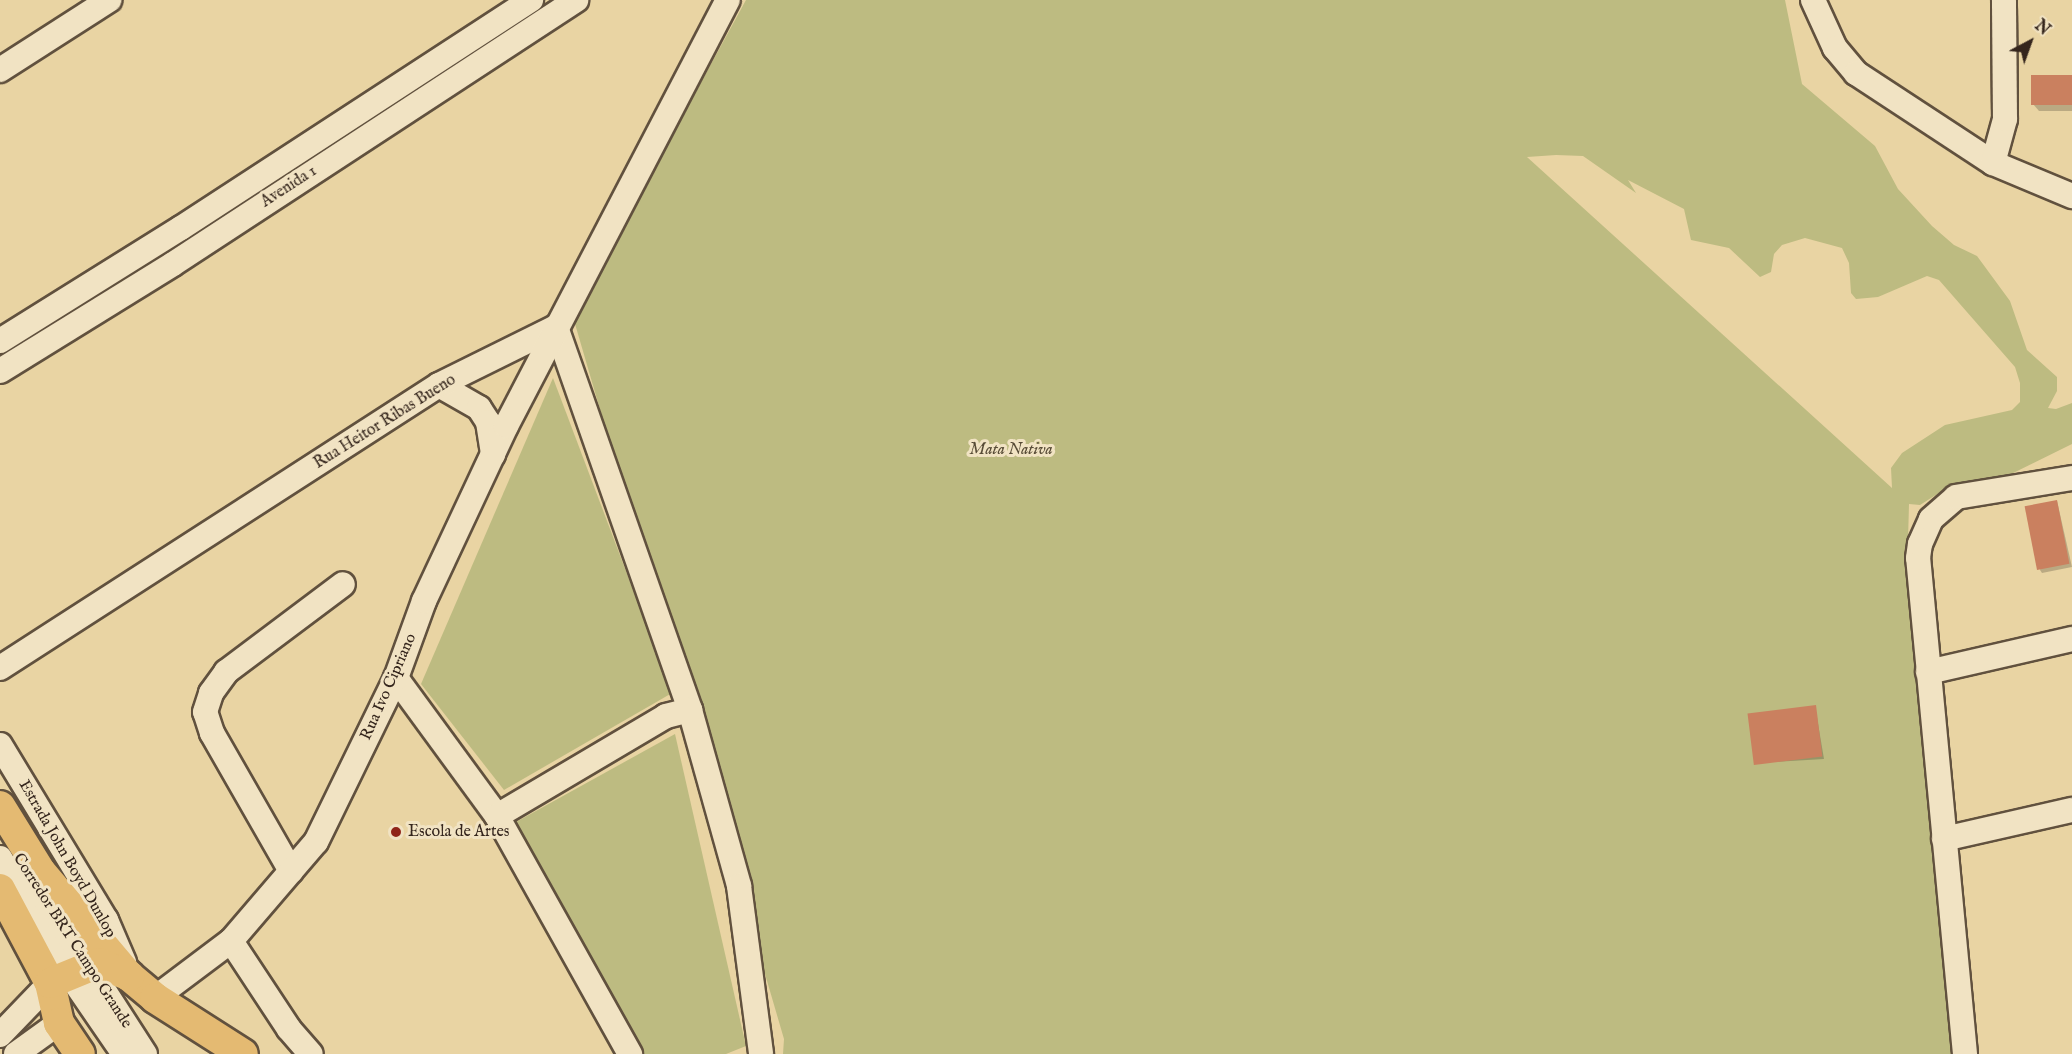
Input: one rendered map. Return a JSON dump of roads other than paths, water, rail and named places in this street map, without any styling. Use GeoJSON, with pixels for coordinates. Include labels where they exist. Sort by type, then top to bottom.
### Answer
{"type":"FeatureCollection","features":[{"type":"Feature","properties":{"kind":"main road"},"geometry":{"type":"LineString","coordinates":[[0,806],[41,872],[129,976],[155,998],[243,1054]]}},
{"type":"Feature","properties":{"kind":"main road"},"geometry":{"type":"LineString","coordinates":[[0,889],[62,974],[59,1023],[80,1054]]}},
{"type":"Feature","properties":{"kind":"main road"},"geometry":{"type":"LineString","coordinates":[[62,974],[99,963],[129,976]]}},
{"type":"Feature","properties":{"kind":"street"},"geometry":{"type":"LineString","coordinates":[[0,70],[109,0]]}},
{"type":"Feature","properties":{"kind":"street","name":"Avenida 1"},"geometry":{"type":"LineString","coordinates":[[0,340],[181,228],[531,0]]}},
{"type":"Feature","properties":{"kind":"street","name":"Avenida 1"},"geometry":{"type":"LineString","coordinates":[[0,371],[173,264],[576,0]]}},
{"type":"Feature","properties":{"kind":"street"},"geometry":{"type":"LineString","coordinates":[[728,0],[556,327],[690,710],[739,886],[761,1054]]}},
{"type":"Feature","properties":{"kind":"street"},"geometry":{"type":"LineString","coordinates":[[1814,0],[1835,48],[1856,73],[1993,163],[2072,196]]}},
{"type":"Feature","properties":{"kind":"street"},"geometry":{"type":"LineString","coordinates":[[1993,163],[2005,119],[2004,0]]}},
{"type":"Feature","properties":{"kind":"street","name":"Rua Heitor Ribas Bueno"},"geometry":{"type":"LineString","coordinates":[[0,668],[439,386],[556,327]]}},
{"type":"Feature","properties":{"kind":"street","name":"Rua Ivo Cipriano"},"geometry":{"type":"LineString","coordinates":[[155,998],[231,941],[316,842],[396,678],[424,602],[556,327]]}},
{"type":"Feature","properties":{"kind":"street"},"geometry":{"type":"LineString","coordinates":[[439,386],[478,408],[488,422],[494,455]]}},
{"type":"Feature","properties":{"kind":"street"},"geometry":{"type":"LineString","coordinates":[[1965,1054],[1917,558],[1931,519],[1956,497],[2072,478]]}},
{"type":"Feature","properties":{"kind":"street"},"geometry":{"type":"LineString","coordinates":[[291,871],[212,733],[205,712],[212,693],[226,672],[343,584]]}},
{"type":"Feature","properties":{"kind":"street"},"geometry":{"type":"LineString","coordinates":[[1928,672],[2072,639]]}},
{"type":"Feature","properties":{"kind":"street"},"geometry":{"type":"LineString","coordinates":[[396,678],[497,816],[630,1054]]}},
{"type":"Feature","properties":{"kind":"street"},"geometry":{"type":"LineString","coordinates":[[497,816],[666,716],[690,710]]}},
{"type":"Feature","properties":{"kind":"street","name":"Estrada John Boyd Dunlop"},"geometry":{"type":"LineString","coordinates":[[0,745],[106,920],[129,976]]}},
{"type":"Feature","properties":{"kind":"street"},"geometry":{"type":"LineString","coordinates":[[1944,840],[2072,810]]}},
{"type":"Feature","properties":{"kind":"street","name":"Corredor BRT Campo Grande"},"geometry":{"type":"LineString","coordinates":[[0,828],[62,974],[145,1054]]}},
{"type":"Feature","properties":{"kind":"street","name":"Corredor BRT Campo Grande"},"geometry":{"type":"LineString","coordinates":[[0,858],[62,974],[124,1054]]}},
{"type":"Feature","properties":{"kind":"street"},"geometry":{"type":"LineString","coordinates":[[0,922],[29,964],[62,974],[0,1035]]}},
{"type":"Feature","properties":{"kind":"street"},"geometry":{"type":"LineString","coordinates":[[231,941],[289,1029],[311,1054]]}},
{"type":"Feature","properties":{"kind":"street"},"geometry":{"type":"LineString","coordinates":[[16,1054],[59,1023]]}},
{"type":"Feature","properties":{"kind":"place","name":"Escola de Artes"},"geometry":{"type":"Point","coordinates":[396,832]}},
{"type":"Feature","properties":{"kind":"park label","name":"Mata Nativa"},"geometry":{"type":"Point","coordinates":[1011,450]}}]}
